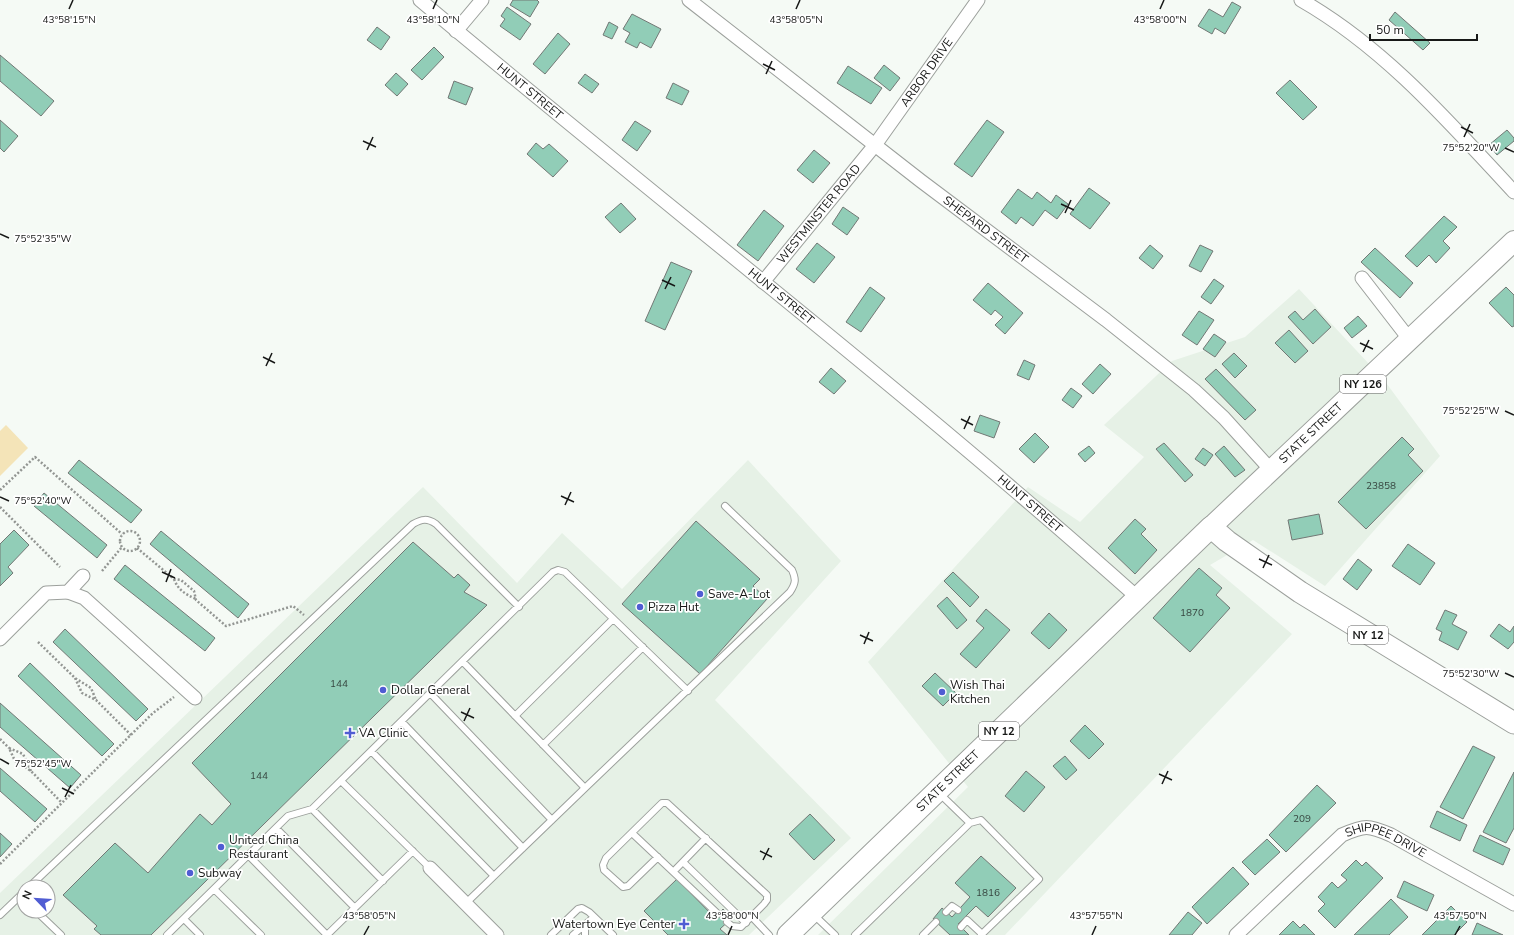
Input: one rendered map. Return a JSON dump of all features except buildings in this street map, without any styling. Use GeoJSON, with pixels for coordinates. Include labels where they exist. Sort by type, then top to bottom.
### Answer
{"type":"FeatureCollection","features":[{"type":"Feature","properties":{"kind":"highway","name":"STATE STREET"},"geometry":{"type":"LineString","coordinates":[[788,935],[1211,527]]}},
{"type":"Feature","properties":{"kind":"highway","name":"NY 12"},"geometry":{"type":"LineString","coordinates":[[1211,527],[1227,541],[1300,592],[1514,722]]}},
{"type":"Feature","properties":{"kind":"main road","name":"STATE STREET"},"geometry":{"type":"LineString","coordinates":[[1211,527],[1514,241]]}},
{"type":"Feature","properties":{"kind":"street","name":"HUNT STREET"},"geometry":{"type":"LineString","coordinates":[[420,0],[1066,534],[1137,597]]}},
{"type":"Feature","properties":{"kind":"street"},"geometry":{"type":"LineString","coordinates":[[456,31],[482,0]]}},
{"type":"Feature","properties":{"kind":"street","name":"SHEPARD STREET"},"geometry":{"type":"LineString","coordinates":[[689,0],[875,145],[1106,320],[1194,390],[1224,418],[1271,470]]}},
{"type":"Feature","properties":{"kind":"street","name":"ARBOR DRIVE"},"geometry":{"type":"LineString","coordinates":[[875,145],[978,0]]}},
{"type":"Feature","properties":{"kind":"street"},"geometry":{"type":"LineString","coordinates":[[1301,0],[1328,16],[1369,47],[1427,99],[1514,192]]}},
{"type":"Feature","properties":{"kind":"street","name":"WESTMINSTER ROAD"},"geometry":{"type":"LineString","coordinates":[[763,282],[875,145]]}},
{"type":"Feature","properties":{"kind":"street"},"geometry":{"type":"LineString","coordinates":[[1362,278],[1410,340]]}},
{"type":"Feature","properties":{"kind":"street"},"geometry":{"type":"LineString","coordinates":[[68,592],[83,576]]}},
{"type":"Feature","properties":{"kind":"street"},"geometry":{"type":"LineString","coordinates":[[0,639],[46,593],[68,592],[84,598],[195,698]]}},
{"type":"Feature","properties":{"kind":"street","name":"SHIPPEE DRIVE"},"geometry":{"type":"LineString","coordinates":[[1236,935],[1342,835],[1361,827],[1375,828],[1391,835],[1514,904]]}},
{"type":"Feature","properties":{"kind":"street"},"geometry":{"type":"LineString","coordinates":[[430,868],[497,935]]}},
{"type":"Feature","properties":{"kind":"lane"},"geometry":{"type":"LineString","coordinates":[[465,904],[688,691],[790,592],[795,585],[795,578],[792,570],[725,506]]}},
{"type":"Feature","properties":{"kind":"lane"},"geometry":{"type":"LineString","coordinates":[[37,879],[413,524],[421,520],[429,520],[436,524],[519,607]]}},
{"type":"Feature","properties":{"kind":"lane"},"geometry":{"type":"LineString","coordinates":[[167,935],[288,816],[312,809],[431,694],[553,572],[558,570],[565,572],[688,691]]}},
{"type":"Feature","properties":{"kind":"lane"},"geometry":{"type":"LineString","coordinates":[[515,716],[613,618]]}},
{"type":"Feature","properties":{"kind":"lane"},"geometry":{"type":"LineString","coordinates":[[543,745],[643,647]]}},
{"type":"Feature","properties":{"kind":"lane"},"geometry":{"type":"LineString","coordinates":[[463,662],[585,788]]}},
{"type":"Feature","properties":{"kind":"lane"},"geometry":{"type":"LineString","coordinates":[[431,694],[552,820]]}},
{"type":"Feature","properties":{"kind":"lane"},"geometry":{"type":"LineString","coordinates":[[402,722],[523,848]]}},
{"type":"Feature","properties":{"kind":"lane"},"geometry":{"type":"LineString","coordinates":[[372,750],[494,876]]}},
{"type":"Feature","properties":{"kind":"lane"},"geometry":{"type":"LineString","coordinates":[[341,781],[430,868]]}},
{"type":"Feature","properties":{"kind":"lane"},"geometry":{"type":"LineString","coordinates":[[936,791],[970,823]]}},
{"type":"Feature","properties":{"kind":"lane"},"geometry":{"type":"LineString","coordinates":[[658,857],[628,886],[623,887],[604,870],[603,865],[606,858],[662,803],[667,803],[767,895],[767,900],[746,923],[737,928],[727,922]]}},
{"type":"Feature","properties":{"kind":"lane"},"geometry":{"type":"LineString","coordinates":[[312,809],[383,881]]}},
{"type":"Feature","properties":{"kind":"lane"},"geometry":{"type":"LineString","coordinates":[[855,935],[970,823],[981,820],[1039,879],[981,934],[966,918],[961,927]]}},
{"type":"Feature","properties":{"kind":"lane"},"geometry":{"type":"LineString","coordinates":[[276,828],[355,908]]}},
{"type":"Feature","properties":{"kind":"lane"},"geometry":{"type":"LineString","coordinates":[[632,833],[718,914]]}},
{"type":"Feature","properties":{"kind":"lane"},"geometry":{"type":"LineString","coordinates":[[674,871],[706,838]]}},
{"type":"Feature","properties":{"kind":"lane"},"geometry":{"type":"LineString","coordinates":[[248,855],[327,935],[413,851]]}},
{"type":"Feature","properties":{"kind":"lane"},"geometry":{"type":"LineString","coordinates":[[683,862],[746,923]]}},
{"type":"Feature","properties":{"kind":"lane"},"geometry":{"type":"LineString","coordinates":[[214,888],[262,935]]}},
{"type":"Feature","properties":{"kind":"lane"},"geometry":{"type":"LineString","coordinates":[[0,914],[16,901]]}},
{"type":"Feature","properties":{"kind":"lane"},"geometry":{"type":"LineString","coordinates":[[946,912],[952,906],[958,910]]}},
{"type":"Feature","properties":{"kind":"lane"},"geometry":{"type":"LineString","coordinates":[[551,935],[578,909],[585,909],[612,935]]}},
{"type":"Feature","properties":{"kind":"lane"},"geometry":{"type":"LineString","coordinates":[[812,912],[835,935]]}},
{"type":"Feature","properties":{"kind":"lane"},"geometry":{"type":"LineString","coordinates":[[573,935],[594,917]]}},
{"type":"Feature","properties":{"kind":"lane"},"geometry":{"type":"LineString","coordinates":[[752,918],[769,935]]}},
{"type":"Feature","properties":{"kind":"lane"},"geometry":{"type":"LineString","coordinates":[[44,919],[61,935]]}},
{"type":"Feature","properties":{"kind":"lane"},"geometry":{"type":"LineString","coordinates":[[184,919],[200,935]]}},
{"type":"Feature","properties":{"kind":"lane"},"geometry":{"type":"LineString","coordinates":[[923,935],[936,922]]}},
{"type":"Feature","properties":{"kind":"lane"},"geometry":{"type":"LineString","coordinates":[[585,925],[585,935]]}},
{"type":"Feature","properties":{"kind":"path"},"geometry":{"type":"LineString","coordinates":[[0,490],[35,457],[122,534]]}},
{"type":"Feature","properties":{"kind":"path"},"geometry":{"type":"LineString","coordinates":[[0,507],[60,567]]}},
{"type":"Feature","properties":{"kind":"path"},"geometry":{"type":"LineString","coordinates":[[126,531],[137,533],[140,538],[140,543],[137,548],[132,551],[122,547],[120,543],[122,534],[126,531]]}},
{"type":"Feature","properties":{"kind":"path"},"geometry":{"type":"LineString","coordinates":[[102,571],[122,547]]}},
{"type":"Feature","properties":{"kind":"path"},"geometry":{"type":"LineString","coordinates":[[137,548],[174,579],[177,586],[184,593],[196,600],[226,626],[293,606],[311,620]]}},
{"type":"Feature","properties":{"kind":"path"},"geometry":{"type":"LineString","coordinates":[[174,579],[181,580],[194,591],[196,600]]}},
{"type":"Feature","properties":{"kind":"path"},"geometry":{"type":"LineString","coordinates":[[38,642],[75,678],[91,688],[96,700]]}},
{"type":"Feature","properties":{"kind":"path"},"geometry":{"type":"LineString","coordinates":[[75,678],[82,692],[96,700],[131,735]]}},
{"type":"Feature","properties":{"kind":"path"},"geometry":{"type":"LineString","coordinates":[[0,864],[153,713],[184,689]]}},
{"type":"Feature","properties":{"kind":"path"},"geometry":{"type":"LineString","coordinates":[[0,739],[9,748],[15,761],[31,771],[62,803]]}},
{"type":"Feature","properties":{"kind":"path"},"geometry":{"type":"LineString","coordinates":[[9,748],[22,754],[31,771]]}},
{"type":"Feature","properties":{"kind":"shaded area"},"geometry":{"type":"Polygon","coordinates":[[[1299,289],[1384,380],[1440,456],[1325,586],[1253,540],[1210,565],[1292,634],[1005,935],[818,935],[968,787],[868,662],[1028,487],[1080,522],[1144,457],[1104,425],[1172,361],[1245,337],[1299,289]]]}},
{"type":"Feature","properties":{"kind":"shaded area"},"geometry":{"type":"Polygon","coordinates":[[[6,425],[28,448],[0,476],[0,431],[6,425]]]}},
{"type":"Feature","properties":{"kind":"shaded area"},"geometry":{"type":"Polygon","coordinates":[[[748,460],[841,561],[715,700],[851,838],[749,935],[0,935],[0,893],[423,487],[517,583],[562,533],[622,589],[748,460]]]}},
{"type":"Feature","properties":{"kind":"place","name":"Save-A-Lot"},"geometry":{"type":"Point","coordinates":[700,594]}},
{"type":"Feature","properties":{"kind":"place","name":"Pizza Hut"},"geometry":{"type":"Point","coordinates":[640,607]}},
{"type":"Feature","properties":{"kind":"place","name":"Dollar General"},"geometry":{"type":"Point","coordinates":[383,690]}},
{"type":"Feature","properties":{"kind":"place","name":"Wish Thai Kitchen"},"geometry":{"type":"Point","coordinates":[942,692]}},
{"type":"Feature","properties":{"kind":"place","name":"VA Clinic"},"geometry":{"type":"Point","coordinates":[350,733]}},
{"type":"Feature","properties":{"kind":"place","name":"United China Restaurant"},"geometry":{"type":"Point","coordinates":[221,847]}},
{"type":"Feature","properties":{"kind":"place","name":"Subway"},"geometry":{"type":"Point","coordinates":[190,873]}},
{"type":"Feature","properties":{"kind":"place","name":"Watertown Eye Center"},"geometry":{"type":"Point","coordinates":[684,924]}}]}
